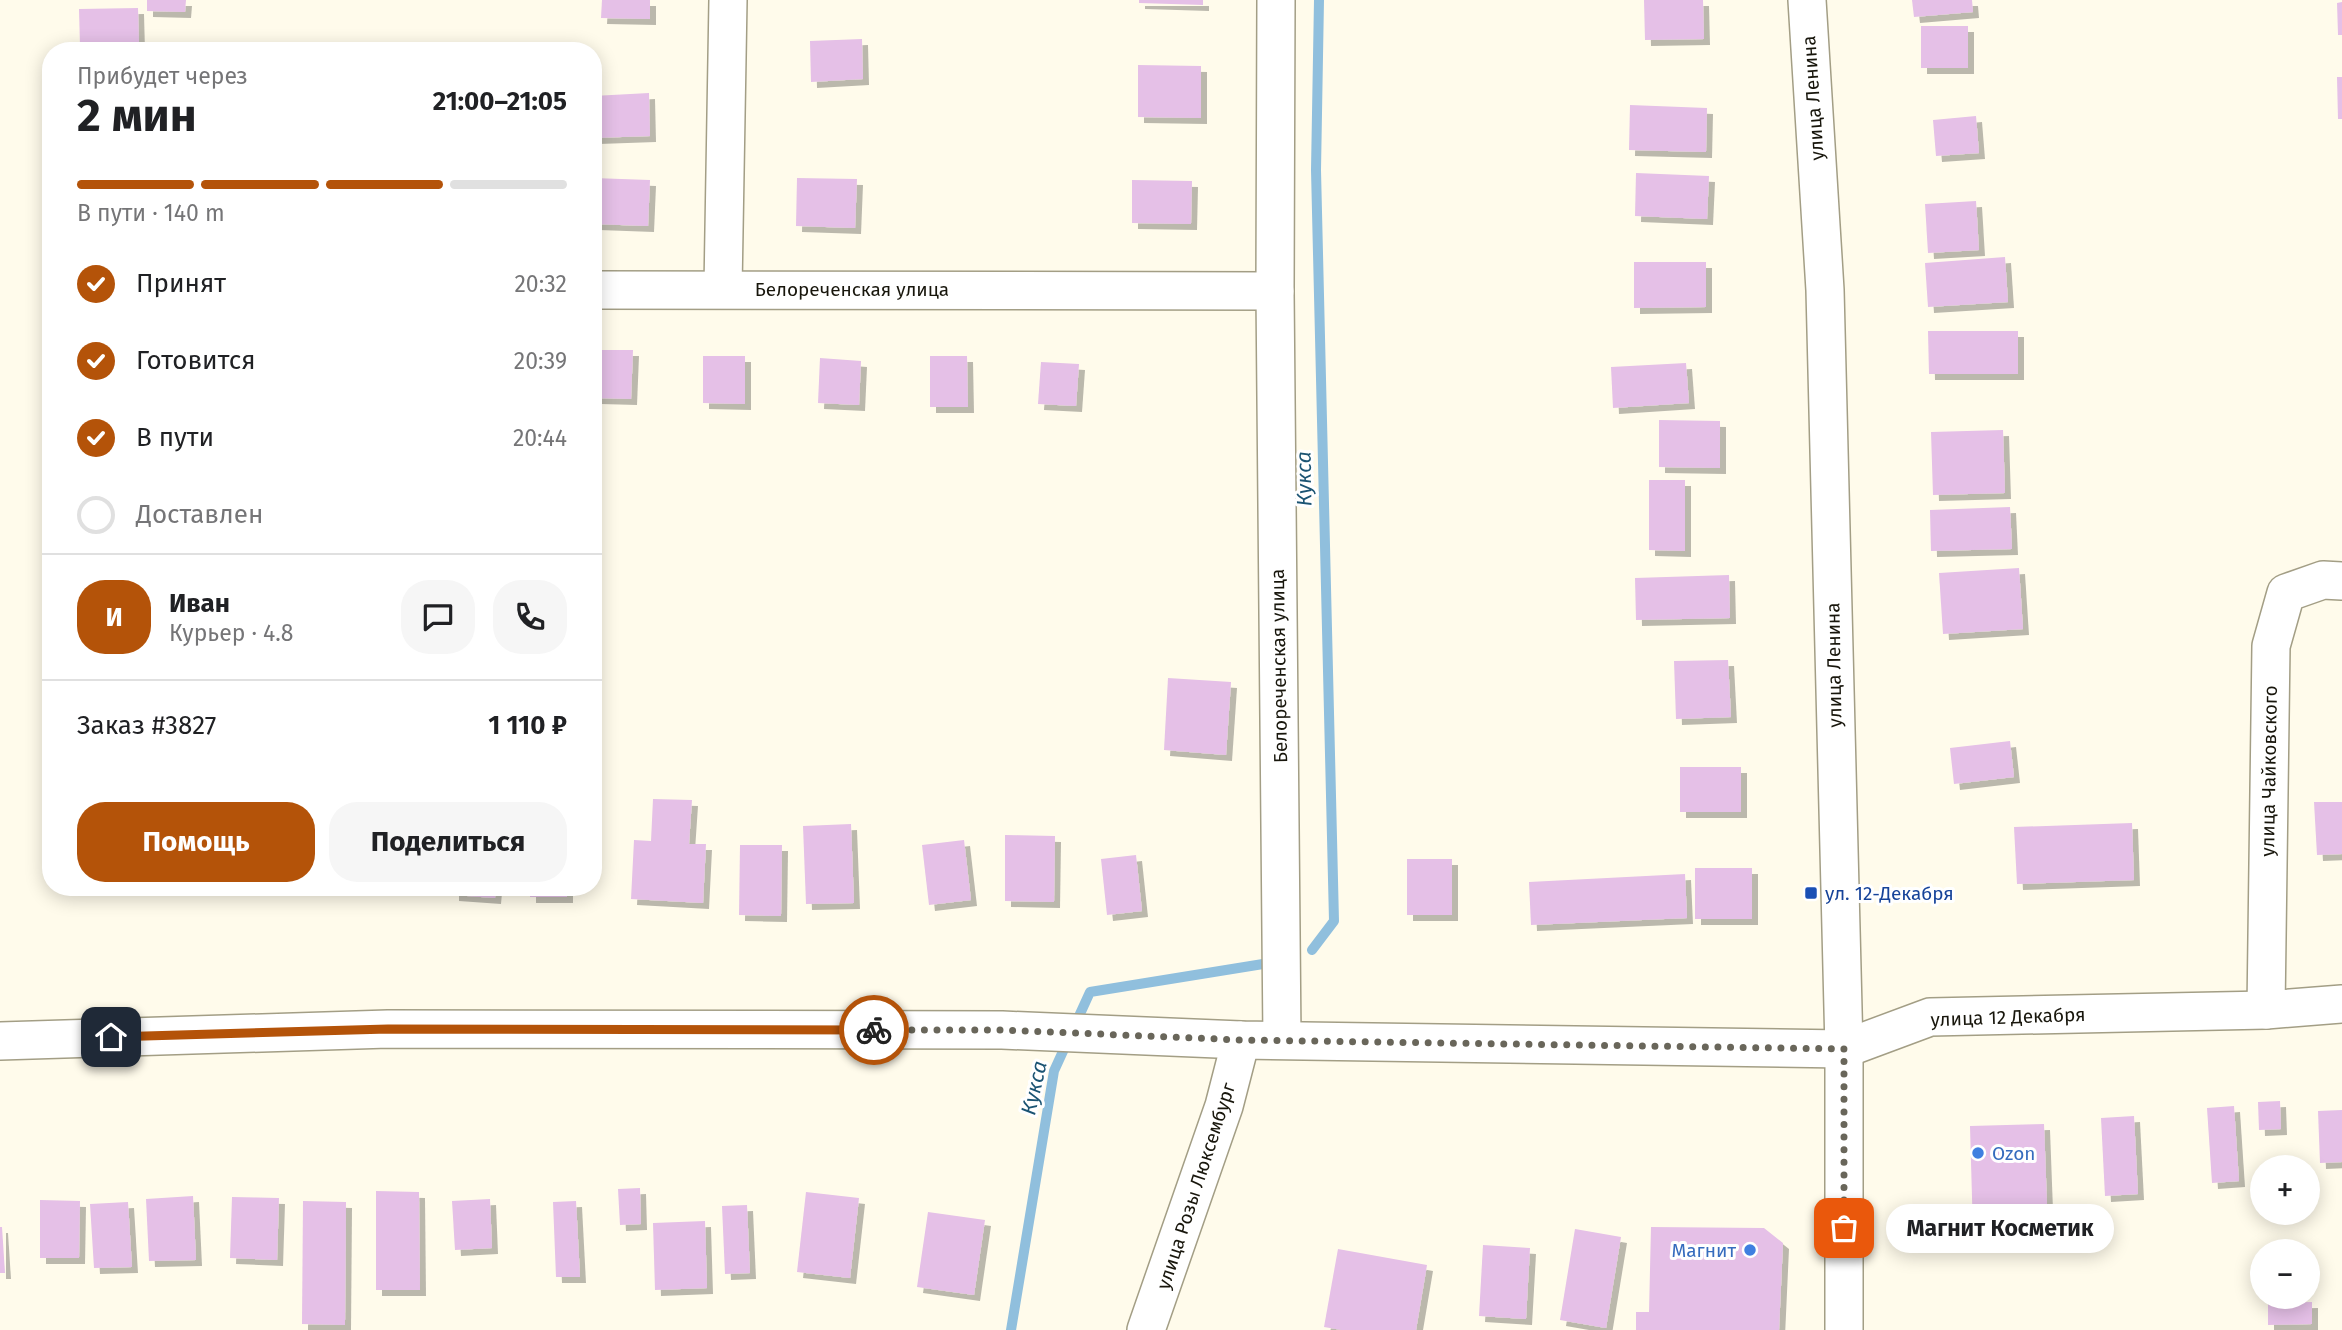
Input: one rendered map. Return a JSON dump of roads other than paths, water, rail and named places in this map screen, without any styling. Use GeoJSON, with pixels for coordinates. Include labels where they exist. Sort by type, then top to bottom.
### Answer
{"type":"FeatureCollection","features":[{"type":"Feature","properties":{"kind":"street"},"geometry":{"type":"LineString","coordinates":[[723,288],[727,0]]}},
{"type":"Feature","properties":{"kind":"street","name":"Белореченская улица"},"geometry":{"type":"LineString","coordinates":[[1276,0],[1275,291],[1282,1040]]}},
{"type":"Feature","properties":{"kind":"street","name":"улица Ленина"},"geometry":{"type":"LineString","coordinates":[[1807,0],[1825,290],[1844,1049],[1844,1330]]}},
{"type":"Feature","properties":{"kind":"street","name":"Белореченская улица"},"geometry":{"type":"LineString","coordinates":[[602,290],[1275,291]]}},
{"type":"Feature","properties":{"kind":"street","name":"улица Чайковского"},"geometry":{"type":"LineString","coordinates":[[2266,1010],[2271,646],[2286,593],[2323,580],[2342,581]]}},
{"type":"Feature","properties":{"kind":"street","name":"улица 12 Декабря"},"geometry":{"type":"LineString","coordinates":[[0,1041],[388,1029],[1003,1030],[1241,1040],[1844,1049],[1930,1017],[2266,1010],[2342,1004]]}},
{"type":"Feature","properties":{"kind":"street","name":"улица Розы Люксембург"},"geometry":{"type":"LineString","coordinates":[[1146,1330],[1224,1106],[1241,1040]]}},
{"type":"Feature","properties":{"kind":"waterway","name":"Кукса"},"geometry":{"type":"LineString","coordinates":[[1312,950],[1334,921],[1316,170],[1319,0]]}},
{"type":"Feature","properties":{"kind":"waterway","name":"Кукса"},"geometry":{"type":"LineString","coordinates":[[1011,1330],[1054,1071],[1090,992],[1263,964]]}},
{"type":"Feature","properties":{"kind":"place","name":"ул. 12-Декабря"},"geometry":{"type":"Point","coordinates":[1811,893]}},
{"type":"Feature","properties":{"kind":"place","name":"Ozon"},"geometry":{"type":"Point","coordinates":[1978,1153]}},
{"type":"Feature","properties":{"kind":"place","name":"Магнит Косметик"},"geometry":{"type":"Point","coordinates":[1844,1228]}},
{"type":"Feature","properties":{"kind":"place","name":"Магнит"},"geometry":{"type":"Point","coordinates":[1750,1250]}}]}
